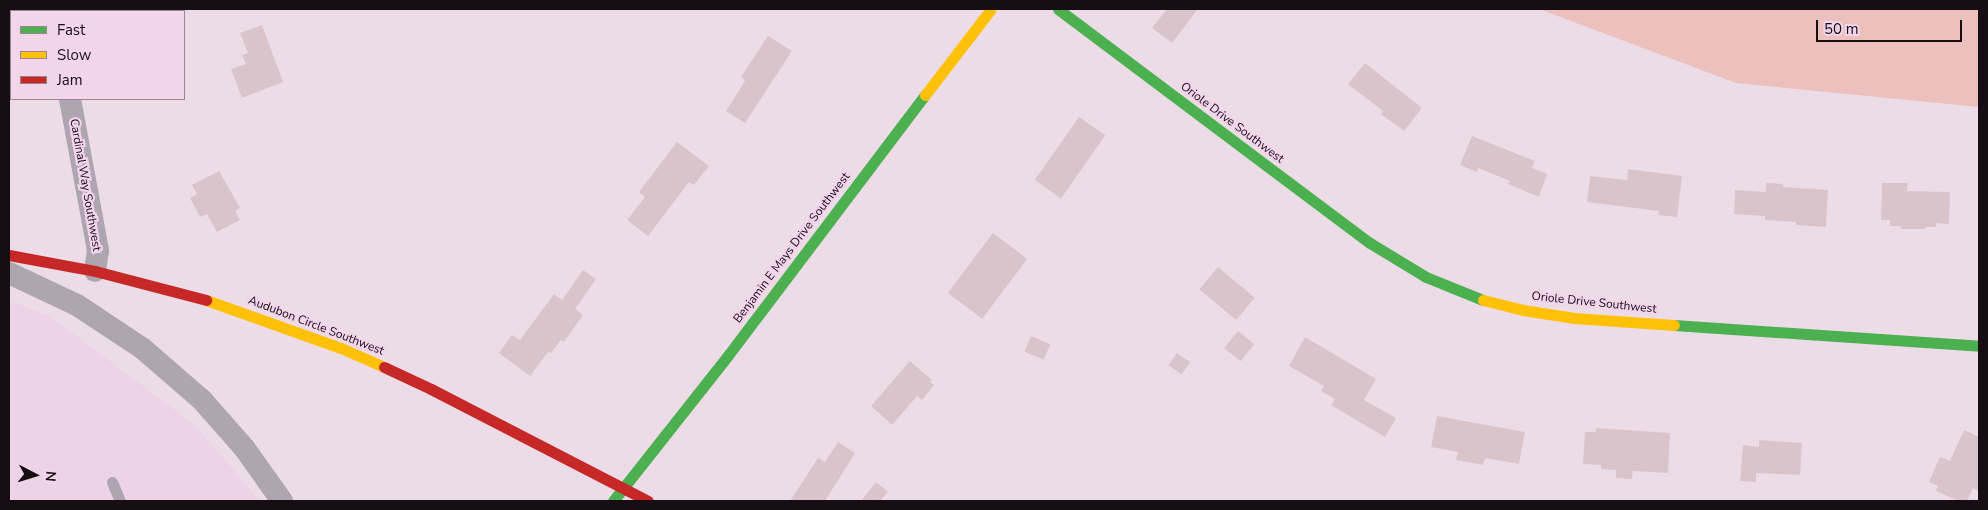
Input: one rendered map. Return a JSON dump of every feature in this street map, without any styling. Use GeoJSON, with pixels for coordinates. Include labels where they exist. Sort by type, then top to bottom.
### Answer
{"type":"FeatureCollection","features":[{"type":"Feature","properties":{"kind":"street","name":"Benjamin E Mays Drive Southwest"},"geometry":{"type":"LineString","coordinates":[[613,501],[625,489],[991,9]]}},
{"type":"Feature","properties":{"kind":"street","name":"Oriole Drive Southwest"},"geometry":{"type":"LineString","coordinates":[[1058,9],[1370,243],[1426,277],[1481,298],[1523,310],[1574,318],[1979,346]]}},
{"type":"Feature","properties":{"kind":"street","name":"Cardinal Way Southwest"},"geometry":{"type":"LineString","coordinates":[[70,100],[98,250],[95,271]]}},
{"type":"Feature","properties":{"kind":"street","name":"Audubon Circle Southwest"},"geometry":{"type":"LineString","coordinates":[[9,255],[95,271],[220,304],[341,348],[431,389],[648,501]]}},
{"type":"Feature","properties":{"kind":"street"},"geometry":{"type":"LineString","coordinates":[[9,273],[77,305],[142,348],[202,400],[245,449],[282,501]]}},
{"type":"Feature","properties":{"kind":"lane"},"geometry":{"type":"LineString","coordinates":[[112,482],[120,501]]}},
{"type":"Feature","properties":{"kind":"shaded area"},"geometry":{"type":"Polygon","coordinates":[[[1539,9],[1979,9],[1979,107],[1736,83],[1539,9]]]}},
{"type":"Feature","properties":{"kind":"shaded area"},"geometry":{"type":"Polygon","coordinates":[[[9,301],[50,316],[196,426],[260,501],[9,501],[9,301]]]}},
{"type":"Feature","properties":{"kind":"building"},"geometry":{"type":"Polygon","coordinates":[[[1167,9],[1198,9],[1172,43],[1152,28],[1167,9]]]}},
{"type":"Feature","properties":{"kind":"building"},"geometry":{"type":"Polygon","coordinates":[[[262,25],[283,82],[242,98],[231,69],[246,64],[242,55],[248,53],[240,33],[262,25]]]}},
{"type":"Feature","properties":{"kind":"building"},"geometry":{"type":"Polygon","coordinates":[[[768,36],[792,51],[745,123],[726,111],[745,81],[741,77],[768,36]]]}},
{"type":"Feature","properties":{"kind":"building"},"geometry":{"type":"Polygon","coordinates":[[[1365,63],[1422,108],[1404,131],[1381,114],[1383,111],[1348,84],[1365,63]]]}},
{"type":"Feature","properties":{"kind":"building"},"geometry":{"type":"Polygon","coordinates":[[[1079,117],[1105,135],[1061,198],[1035,180],[1079,117]]]}},
{"type":"Feature","properties":{"kind":"building"},"geometry":{"type":"Polygon","coordinates":[[[1472,136],[1535,161],[1532,168],[1547,174],[1539,197],[1508,184],[1510,181],[1478,168],[1477,172],[1460,165],[1472,136]]]}},
{"type":"Feature","properties":{"kind":"building"},"geometry":{"type":"Polygon","coordinates":[[[677,142],[709,166],[694,185],[689,182],[648,236],[627,220],[645,197],[639,192],[677,142]]]}},
{"type":"Feature","properties":{"kind":"building"},"geometry":{"type":"Polygon","coordinates":[[[1628,169],[1682,176],[1677,217],[1658,215],[1659,211],[1587,202],[1590,176],[1627,180],[1628,169]]]}},
{"type":"Feature","properties":{"kind":"building"},"geometry":{"type":"Polygon","coordinates":[[[219,171],[240,208],[235,211],[240,220],[217,232],[207,214],[200,217],[190,198],[197,194],[192,185],[219,171]]]}},
{"type":"Feature","properties":{"kind":"building"},"geometry":{"type":"Polygon","coordinates":[[[1766,183],[1783,184],[1783,187],[1828,190],[1826,227],[1796,225],[1796,222],[1765,220],[1765,216],[1734,214],[1735,190],[1766,192],[1766,183]]]}},
{"type":"Feature","properties":{"kind":"building"},"geometry":{"type":"Polygon","coordinates":[[[1882,183],[1908,183],[1907,191],[1950,192],[1949,224],[1936,223],[1936,227],[1926,227],[1926,229],[1901,229],[1901,226],[1890,226],[1890,220],[1881,220],[1882,183]]]}},
{"type":"Feature","properties":{"kind":"building"},"geometry":{"type":"Polygon","coordinates":[[[993,233],[1027,259],[982,319],[948,293],[993,233]]]}},
{"type":"Feature","properties":{"kind":"building"},"geometry":{"type":"Polygon","coordinates":[[[1218,267],[1255,298],[1236,320],[1199,289],[1218,267]]]}},
{"type":"Feature","properties":{"kind":"building"},"geometry":{"type":"Polygon","coordinates":[[[583,270],[596,279],[575,309],[583,315],[564,342],[561,340],[551,353],[548,352],[530,376],[499,353],[512,335],[520,340],[554,294],[562,300],[583,270]]]}},
{"type":"Feature","properties":{"kind":"building"},"geometry":{"type":"Polygon","coordinates":[[[1238,331],[1254,344],[1240,361],[1224,348],[1238,331]]]}},
{"type":"Feature","properties":{"kind":"building"},"geometry":{"type":"Polygon","coordinates":[[[1031,336],[1050,344],[1044,360],[1024,352],[1031,336]]]}},
{"type":"Feature","properties":{"kind":"building"},"geometry":{"type":"Polygon","coordinates":[[[1305,337],[1376,379],[1364,400],[1396,418],[1385,437],[1331,405],[1335,399],[1321,391],[1324,386],[1289,366],[1305,337]]]}},
{"type":"Feature","properties":{"kind":"building"},"geometry":{"type":"Polygon","coordinates":[[[1177,353],[1190,362],[1182,374],[1168,365],[1177,353]]]}},
{"type":"Feature","properties":{"kind":"building"},"geometry":{"type":"Polygon","coordinates":[[[910,361],[932,380],[930,382],[934,385],[922,400],[917,396],[892,425],[871,406],[910,361]]]}},
{"type":"Feature","properties":{"kind":"building"},"geometry":{"type":"Polygon","coordinates":[[[1437,416],[1525,432],[1519,464],[1485,458],[1483,465],[1456,460],[1458,452],[1431,447],[1437,416]]]}},
{"type":"Feature","properties":{"kind":"building"},"geometry":{"type":"Polygon","coordinates":[[[1596,428],[1670,433],[1668,473],[1633,471],[1632,479],[1616,478],[1616,470],[1601,469],[1601,465],[1583,464],[1585,432],[1596,432],[1596,428]]]}},
{"type":"Feature","properties":{"kind":"building"},"geometry":{"type":"Polygon","coordinates":[[[1964,430],[1979,437],[1979,491],[1973,488],[1967,501],[1959,501],[1936,491],[1938,486],[1929,482],[1940,457],[1950,461],[1964,430]]]}},
{"type":"Feature","properties":{"kind":"building"},"geometry":{"type":"Polygon","coordinates":[[[1759,440],[1802,443],[1800,475],[1756,473],[1756,482],[1740,481],[1743,445],[1759,447],[1759,440]]]}},
{"type":"Feature","properties":{"kind":"building"},"geometry":{"type":"Polygon","coordinates":[[[838,442],[855,453],[825,501],[790,501],[818,458],[825,462],[838,442]]]}},
{"type":"Feature","properties":{"kind":"building"},"geometry":{"type":"Polygon","coordinates":[[[876,482],[888,492],[880,501],[861,501],[876,482]]]}},
{"type":"Feature","properties":{"kind":"traffic: fast"},"geometry":{"type":"LineString","coordinates":[[1058,9],[1370,243],[1426,277],[1483,300]]}},
{"type":"Feature","properties":{"kind":"traffic: fast"},"geometry":{"type":"LineString","coordinates":[[613,501],[729,354],[925,95]]}},
{"type":"Feature","properties":{"kind":"traffic: fast"},"geometry":{"type":"LineString","coordinates":[[1674,325],[1979,346]]}},
{"type":"Feature","properties":{"kind":"traffic: slow"},"geometry":{"type":"LineString","coordinates":[[925,95],[991,9]]}},
{"type":"Feature","properties":{"kind":"traffic: slow"},"geometry":{"type":"LineString","coordinates":[[206,300],[341,348],[384,367]]}},
{"type":"Feature","properties":{"kind":"traffic: slow"},"geometry":{"type":"LineString","coordinates":[[1483,300],[1523,310],[1574,318],[1674,325]]}},
{"type":"Feature","properties":{"kind":"traffic: jam"},"geometry":{"type":"LineString","coordinates":[[9,255],[95,271],[206,300]]}},
{"type":"Feature","properties":{"kind":"traffic: jam"},"geometry":{"type":"LineString","coordinates":[[384,367],[431,389],[648,501]]}}]}
